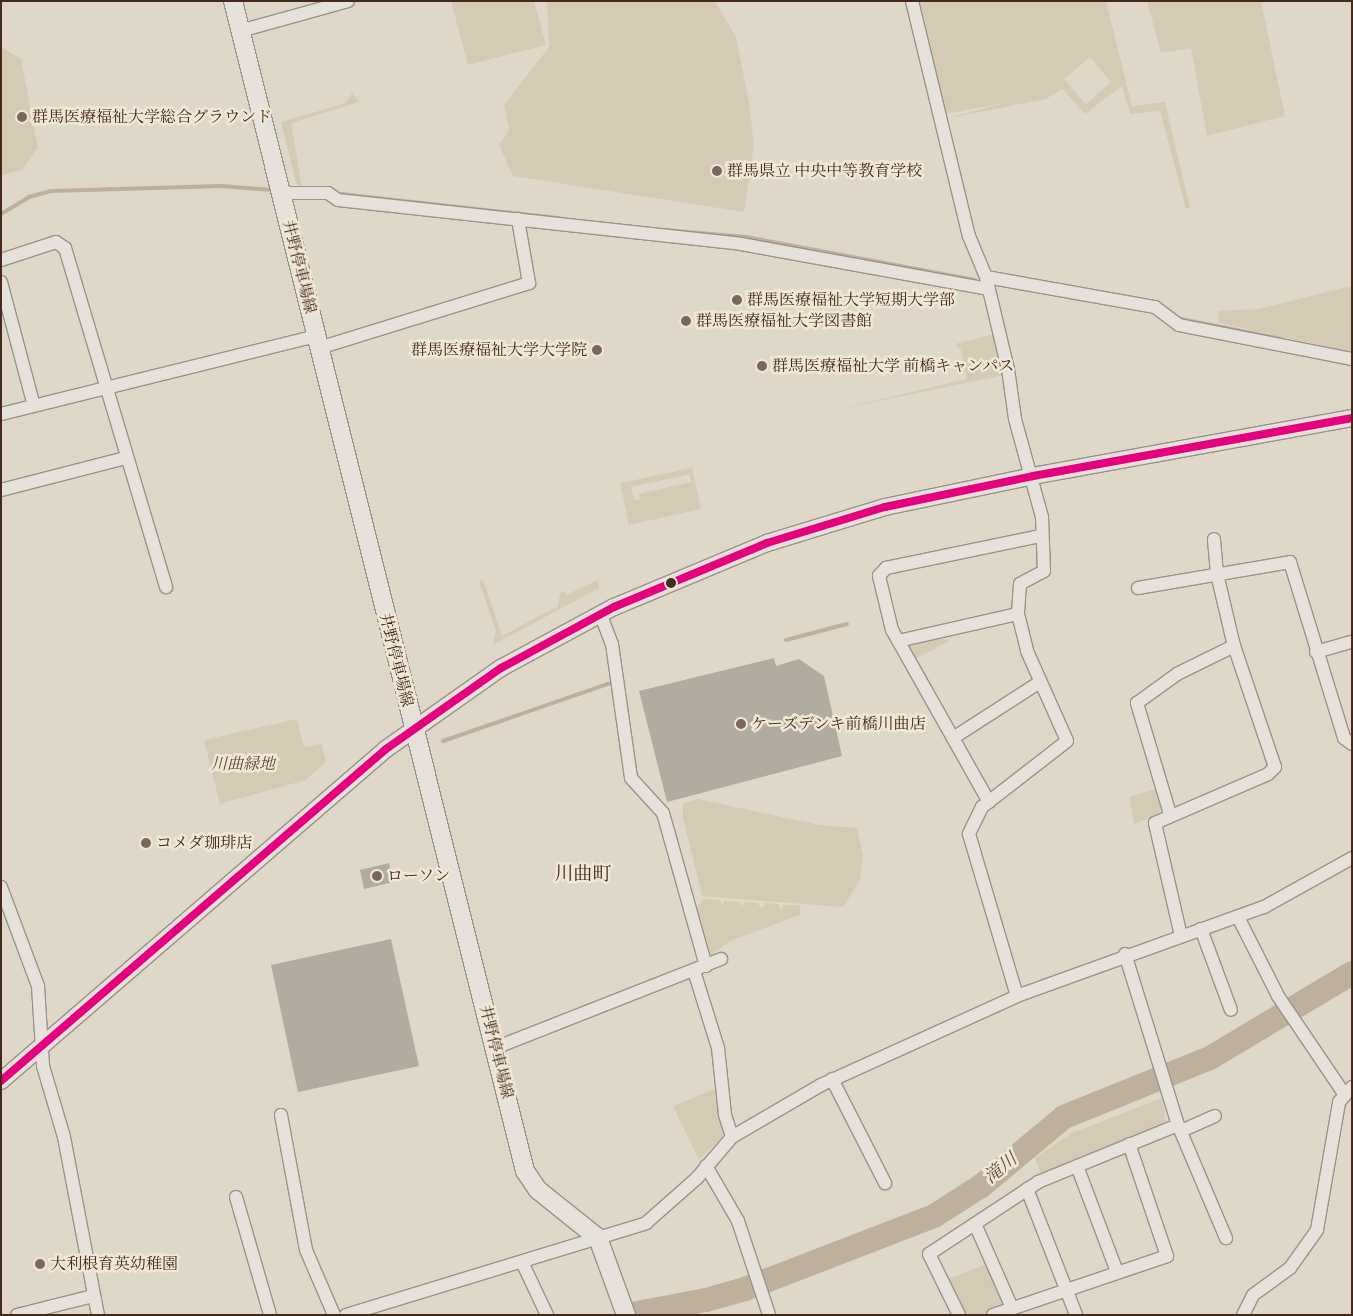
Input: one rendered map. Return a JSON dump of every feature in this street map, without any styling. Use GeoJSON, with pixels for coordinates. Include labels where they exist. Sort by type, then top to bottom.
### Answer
{"type":"FeatureCollection","features":[{"type":"Feature","properties":{"kind":"main road","name":"井野停車場線"},"geometry":{"type":"LineString","coordinates":[[233,1],[413,729],[528,1178],[598,1238],[626,1315]]}},
{"type":"Feature","properties":{"kind":"street"},"geometry":{"type":"LineString","coordinates":[[240,30],[348,1]]}},
{"type":"Feature","properties":{"kind":"street"},"geometry":{"type":"LineString","coordinates":[[912,1],[969,236],[987,283],[1008,368],[1015,419],[1042,517],[1041,536],[1044,571],[1020,584],[1018,614],[1027,651],[1067,741],[1066,746],[989,802],[974,818],[969,834],[971,851],[1017,996]]}},
{"type":"Feature","properties":{"kind":"street"},"geometry":{"type":"LineString","coordinates":[[281,193],[328,193],[338,200],[518,218],[769,248],[987,283],[1146,305],[1159,309],[1179,325],[1352,359]]}},
{"type":"Feature","properties":{"kind":"street"},"geometry":{"type":"LineString","coordinates":[[1,414],[318,342],[529,282],[518,218]]}},
{"type":"Feature","properties":{"kind":"street"},"geometry":{"type":"LineString","coordinates":[[1,260],[53,243],[63,246],[166,587]]}},
{"type":"Feature","properties":{"kind":"street"},"geometry":{"type":"LineString","coordinates":[[1,282],[34,406]]}},
{"type":"Feature","properties":{"kind":"street"},"geometry":{"type":"LineString","coordinates":[[1,1081],[278,839],[413,729],[501,668],[600,614],[712,564],[803,531],[922,498],[1032,476],[1352,418]]}},
{"type":"Feature","properties":{"kind":"street"},"geometry":{"type":"LineString","coordinates":[[1,490],[126,458]]}},
{"type":"Feature","properties":{"kind":"street"},"geometry":{"type":"LineString","coordinates":[[989,802],[898,641],[883,599],[879,580],[882,570],[1041,536]]}},
{"type":"Feature","properties":{"kind":"street"},"geometry":{"type":"LineString","coordinates":[[1180,936],[1154,826],[1170,814],[1268,774],[1275,767],[1234,646],[1217,574],[1214,539]]}},
{"type":"Feature","properties":{"kind":"street"},"geometry":{"type":"LineString","coordinates":[[1138,588],[1290,562],[1316,652],[1344,738],[1352,744]]}},
{"type":"Feature","properties":{"kind":"street"},"geometry":{"type":"LineString","coordinates":[[600,614],[612,644],[631,778],[663,813],[706,966]]}},
{"type":"Feature","properties":{"kind":"street"},"geometry":{"type":"LineString","coordinates":[[898,641],[1018,614]]}},
{"type":"Feature","properties":{"kind":"street"},"geometry":{"type":"LineString","coordinates":[[1316,652],[1352,642]]}},
{"type":"Feature","properties":{"kind":"street"},"geometry":{"type":"LineString","coordinates":[[1170,814],[1137,703],[1177,674],[1234,646]]}},
{"type":"Feature","properties":{"kind":"street"},"geometry":{"type":"LineString","coordinates":[[953,738],[1040,682]]}},
{"type":"Feature","properties":{"kind":"street"},"geometry":{"type":"LineString","coordinates":[[346,1315],[522,1262],[652,1220],[706,1166],[732,1136],[832,1079],[1017,996],[1125,954],[1278,901],[1352,858]]}},
{"type":"Feature","properties":{"kind":"street"},"geometry":{"type":"LineString","coordinates":[[1,887],[38,986],[43,1066],[64,1137],[98,1315]]}},
{"type":"Feature","properties":{"kind":"street"},"geometry":{"type":"LineString","coordinates":[[1238,916],[1278,996],[1297,1027],[1347,1090],[1317,1230],[1290,1268],[1253,1295],[1243,1315]]}},
{"type":"Feature","properties":{"kind":"street"},"geometry":{"type":"LineString","coordinates":[[1201,929],[1231,1010]]}},
{"type":"Feature","properties":{"kind":"street"},"geometry":{"type":"LineString","coordinates":[[1125,954],[1179,1128],[1226,1238]]}},
{"type":"Feature","properties":{"kind":"street"},"geometry":{"type":"LineString","coordinates":[[495,1048],[721,959]]}},
{"type":"Feature","properties":{"kind":"street"},"geometry":{"type":"LineString","coordinates":[[694,970],[718,1048],[725,1115],[732,1136]]}},
{"type":"Feature","properties":{"kind":"street"},"geometry":{"type":"LineString","coordinates":[[832,1079],[885,1184]]}},
{"type":"Feature","properties":{"kind":"street"},"geometry":{"type":"LineString","coordinates":[[281,1115],[306,1250],[334,1315]]}},
{"type":"Feature","properties":{"kind":"street"},"geometry":{"type":"LineString","coordinates":[[959,1315],[928,1254],[1027,1189],[1129,1144],[1215,1116]]}},
{"type":"Feature","properties":{"kind":"street"},"geometry":{"type":"LineString","coordinates":[[993,1315],[1168,1256],[1129,1144]]}},
{"type":"Feature","properties":{"kind":"street"},"geometry":{"type":"LineString","coordinates":[[706,1166],[738,1221],[769,1315]]}},
{"type":"Feature","properties":{"kind":"street"},"geometry":{"type":"LineString","coordinates":[[1077,1166],[1117,1272]]}},
{"type":"Feature","properties":{"kind":"street"},"geometry":{"type":"LineString","coordinates":[[1027,1189],[1076,1315]]}},
{"type":"Feature","properties":{"kind":"street"},"geometry":{"type":"LineString","coordinates":[[236,1196],[270,1315]]}},
{"type":"Feature","properties":{"kind":"street"},"geometry":{"type":"LineString","coordinates":[[975,1224],[1012,1308]]}},
{"type":"Feature","properties":{"kind":"street"},"geometry":{"type":"LineString","coordinates":[[522,1262],[547,1315]]}},
{"type":"Feature","properties":{"kind":"street"},"geometry":{"type":"LineString","coordinates":[[17,1315],[93,1296]]}},
{"type":"Feature","properties":{"kind":"green space"},"geometry":{"type":"Polygon","coordinates":[[[451,1],[534,1],[546,45],[468,65],[451,1]]]}},
{"type":"Feature","properties":{"kind":"green space"},"geometry":{"type":"Polygon","coordinates":[[[547,1],[715,1],[736,37],[749,102],[754,145],[744,212],[513,176],[499,145],[509,130],[504,105],[549,47],[547,1]]]}},
{"type":"Feature","properties":{"kind":"green space"},"geometry":{"type":"Polygon","coordinates":[[[918,1],[1106,1],[1132,106],[1165,102],[1190,208],[1186,209],[1160,111],[1130,114],[1122,86],[1085,114],[1062,89],[1046,99],[945,119],[1004,103],[944,114],[918,1]],[[1090,57],[1064,79],[1086,104],[1111,82],[1090,57]]]}},
{"type":"Feature","properties":{"kind":"green space"},"geometry":{"type":"Polygon","coordinates":[[[1147,1],[1261,1],[1285,116],[1207,136],[1191,48],[1161,53],[1147,1]]]}},
{"type":"Feature","properties":{"kind":"green space"},"geometry":{"type":"Polygon","coordinates":[[[1,47],[21,59],[38,148],[22,170],[1,175],[1,47]]]}},
{"type":"Feature","properties":{"kind":"green space"},"geometry":{"type":"Polygon","coordinates":[[[352,93],[359,102],[291,123],[302,187],[296,183],[281,122],[346,103],[352,93]]]}},
{"type":"Feature","properties":{"kind":"green space"},"geometry":{"type":"Polygon","coordinates":[[[1352,286],[1352,352],[1219,323],[1218,311],[1259,309],[1352,286]]]}},
{"type":"Feature","properties":{"kind":"green space"},"geometry":{"type":"Polygon","coordinates":[[[995,334],[1004,375],[835,410],[967,379],[961,350],[955,344],[995,334]]]}},
{"type":"Feature","properties":{"kind":"green space"},"geometry":{"type":"Polygon","coordinates":[[[692,468],[701,509],[629,525],[620,483],[692,468]],[[690,474],[631,487],[634,500],[640,499],[639,494],[691,482],[690,474]]]}},
{"type":"Feature","properties":{"kind":"green space"},"geometry":{"type":"Polygon","coordinates":[[[483,580],[502,636],[558,606],[560,593],[564,591],[566,595],[598,580],[599,588],[493,645],[496,631],[479,581],[483,580]]]}},
{"type":"Feature","properties":{"kind":"green space"},"geometry":{"type":"Polygon","coordinates":[[[938,637],[949,641],[912,661],[906,648],[909,642],[938,637]]]}},
{"type":"Feature","properties":{"kind":"green space","name":"川曲緑地"},"geometry":{"type":"Polygon","coordinates":[[[297,719],[304,747],[322,744],[326,762],[306,780],[220,804],[204,740],[297,719]]]}},
{"type":"Feature","properties":{"kind":"green space"},"geometry":{"type":"Polygon","coordinates":[[[1155,789],[1161,808],[1157,815],[1134,824],[1129,797],[1155,789]]]}},
{"type":"Feature","properties":{"kind":"green space"},"geometry":{"type":"Polygon","coordinates":[[[698,799],[820,825],[857,828],[863,856],[860,880],[843,907],[702,896],[683,818],[683,804],[698,799]]]}},
{"type":"Feature","properties":{"kind":"green space"},"geometry":{"type":"Polygon","coordinates":[[[704,899],[720,900],[722,906],[724,901],[740,902],[741,907],[744,903],[757,903],[762,908],[766,903],[778,904],[781,910],[784,905],[800,905],[800,915],[730,941],[711,955],[697,907],[704,899]]]}},
{"type":"Feature","properties":{"kind":"green space"},"geometry":{"type":"Polygon","coordinates":[[[714,1089],[724,1130],[722,1137],[699,1160],[673,1106],[714,1089]]]}},
{"type":"Feature","properties":{"kind":"green space"},"geometry":{"type":"Polygon","coordinates":[[[1162,1098],[1166,1124],[1041,1174],[1035,1158],[1072,1133],[1162,1098]]]}},
{"type":"Feature","properties":{"kind":"green space"},"geometry":{"type":"Polygon","coordinates":[[[988,1264],[1004,1304],[1001,1309],[982,1315],[965,1315],[947,1279],[988,1264]]]}},
{"type":"Feature","properties":{"kind":"building","name":"ケーズデンキ前橋川曲店"},"geometry":{"type":"Polygon","coordinates":[[[774,658],[776,666],[799,659],[824,676],[842,756],[667,802],[639,691],[774,658]]]}},
{"type":"Feature","properties":{"kind":"building","name":"ローソン"},"geometry":{"type":"Polygon","coordinates":[[[389,863],[394,882],[364,889],[360,870],[389,863]]]}},
{"type":"Feature","properties":{"kind":"building"},"geometry":{"type":"Polygon","coordinates":[[[391,939],[419,1066],[298,1092],[271,965],[391,939]]]}},
{"type":"Feature","properties":{"kind":"waterway"},"geometry":{"type":"LineString","coordinates":[[1,214],[29,197],[51,191],[221,186],[274,190]]}},
{"type":"Feature","properties":{"kind":"waterway"},"geometry":{"type":"LineString","coordinates":[[341,194],[560,218]]}},
{"type":"Feature","properties":{"kind":"waterway"},"geometry":{"type":"LineString","coordinates":[[666,230],[746,237],[975,280]]}},
{"type":"Feature","properties":{"kind":"waterway"},"geometry":{"type":"LineString","coordinates":[[1176,318],[1282,339]]}},
{"type":"Feature","properties":{"kind":"waterway"},"geometry":{"type":"LineString","coordinates":[[786,640],[847,624]]}},
{"type":"Feature","properties":{"kind":"waterway"},"geometry":{"type":"LineString","coordinates":[[443,741],[613,682]]}},
{"type":"Feature","properties":{"kind":"waterway","name":"滝川"},"geometry":{"type":"LineString","coordinates":[[627,1315],[706,1300],[745,1289],[934,1216],[981,1186],[1064,1117],[1210,1058],[1352,973]]}},
{"type":"Feature","properties":{"kind":"transit line"},"geometry":{"type":"LineString","coordinates":[[1,1081],[386,749],[501,668],[614,607],[767,543],[885,507],[1033,476],[1352,418]]}},
{"type":"Feature","properties":{"kind":"place","name":"群馬医療福祉大学総合グラウンド"},"geometry":{"type":"Point","coordinates":[22,117]}},
{"type":"Feature","properties":{"kind":"place","name":"群馬県立 中央中等教育学校"},"geometry":{"type":"Point","coordinates":[717,171]}},
{"type":"Feature","properties":{"kind":"place","name":"群馬医療福祉大学短期大学部"},"geometry":{"type":"Point","coordinates":[737,300]}},
{"type":"Feature","properties":{"kind":"place","name":"群馬医療福祉大学図書館"},"geometry":{"type":"Point","coordinates":[686,321]}},
{"type":"Feature","properties":{"kind":"place","name":"群馬医療福祉大学大学院"},"geometry":{"type":"Point","coordinates":[597,350]}},
{"type":"Feature","properties":{"kind":"place","name":"群馬医療福祉大学 前橋キャンパス"},"geometry":{"type":"Point","coordinates":[762,366]}},
{"type":"Feature","properties":{"kind":"place","name":"ケーズデンキ前橋川曲店"},"geometry":{"type":"Point","coordinates":[741,724]}},
{"type":"Feature","properties":{"kind":"place","name":"コメダ珈琲店"},"geometry":{"type":"Point","coordinates":[146,843]}},
{"type":"Feature","properties":{"kind":"place","name":"ローソン"},"geometry":{"type":"Point","coordinates":[377,876]}},
{"type":"Feature","properties":{"kind":"place","name":"大利根育英幼稚園"},"geometry":{"type":"Point","coordinates":[40,1264]}},
{"type":"Feature","properties":{"kind":"district","name":"川曲町"},"geometry":{"type":"Point","coordinates":[583,875]}}]}
